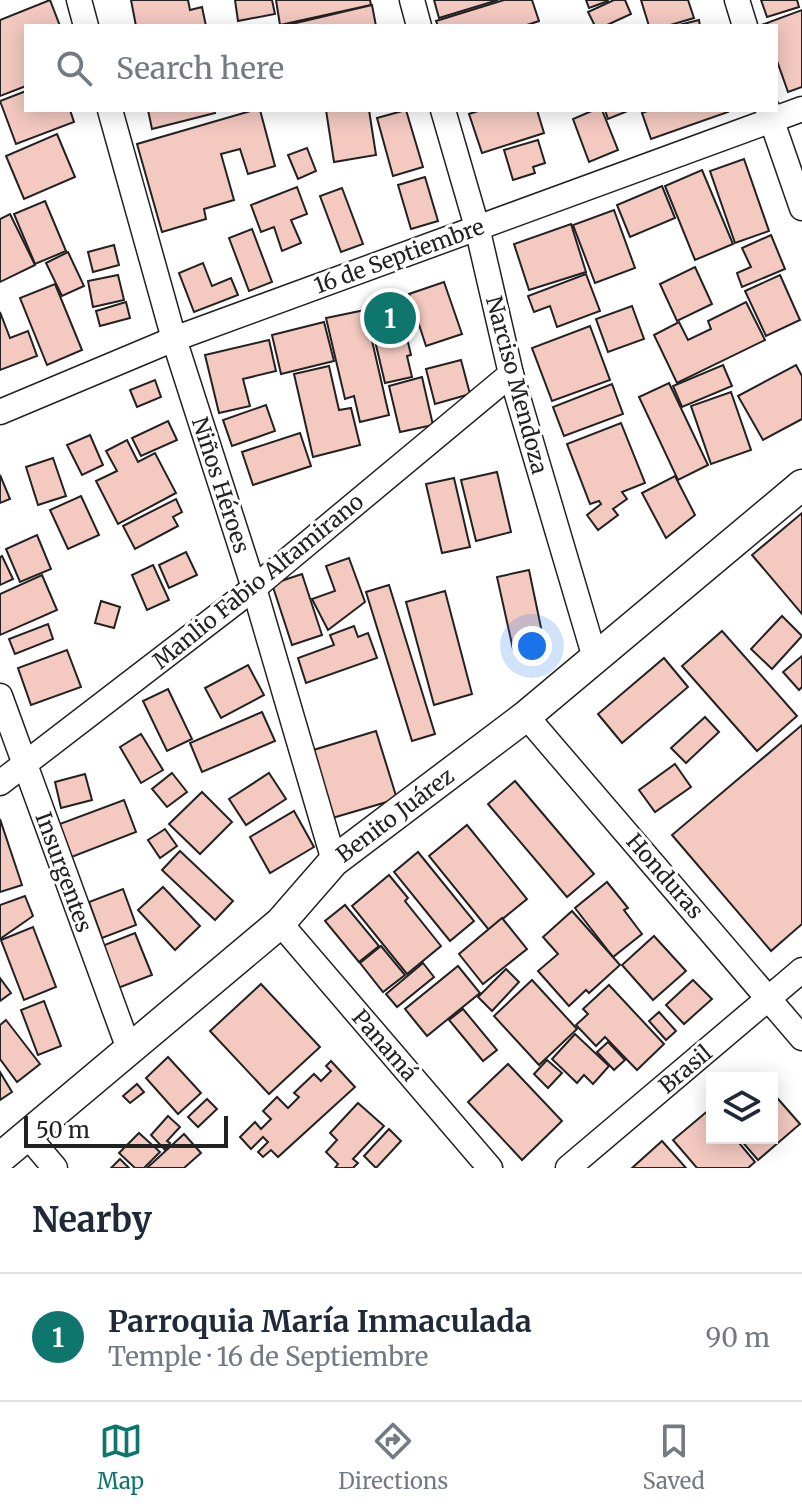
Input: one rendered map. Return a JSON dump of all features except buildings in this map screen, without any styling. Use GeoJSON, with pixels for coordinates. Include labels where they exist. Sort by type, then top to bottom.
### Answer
{"type":"FeatureCollection","features":[{"type":"Feature","properties":{"kind":"street"},"geometry":{"type":"LineString","coordinates":[[79,0],[85,24]]}},
{"type":"Feature","properties":{"kind":"street"},"geometry":{"type":"LineString","coordinates":[[412,0],[418,24]]}},
{"type":"Feature","properties":{"kind":"street"},"geometry":{"type":"LineString","coordinates":[[737,0],[744,24]]}},
{"type":"Feature","properties":{"kind":"street","name":"16 de Septiembre"},"geometry":{"type":"LineString","coordinates":[[0,412],[174,339],[770,115],[802,109]]}},
{"type":"Feature","properties":{"kind":"street","name":"Niños Héroes"},"geometry":{"type":"LineString","coordinates":[[111,112],[174,339],[254,588],[334,861]]}},
{"type":"Feature","properties":{"kind":"street","name":"Narciso Mendoza"},"geometry":{"type":"LineString","coordinates":[[444,112],[477,227],[511,374],[595,658]]}},
{"type":"Feature","properties":{"kind":"street"},"geometry":{"type":"LineString","coordinates":[[770,115],[802,208]]}},
{"type":"Feature","properties":{"kind":"street","name":"Manlio Fabio Altamirano"},"geometry":{"type":"LineString","coordinates":[[0,783],[254,588],[511,374]]}},
{"type":"Feature","properties":{"kind":"street","name":"Benito Juárez"},"geometry":{"type":"LineString","coordinates":[[0,1158],[280,923],[334,861],[526,716],[802,485]]}},
{"type":"Feature","properties":{"kind":"street","name":"Insurgentes"},"geometry":{"type":"LineString","coordinates":[[0,696],[129,1049]]}},
{"type":"Feature","properties":{"kind":"street","name":"Honduras"},"geometry":{"type":"LineString","coordinates":[[526,716],[802,1038]]}},
{"type":"Feature","properties":{"kind":"street","name":"Panamá"},"geometry":{"type":"LineString","coordinates":[[280,923],[490,1168]]}},
{"type":"Feature","properties":{"kind":"street","name":"Brasil"},"geometry":{"type":"LineString","coordinates":[[568,1168],[802,970]]}},
{"type":"Feature","properties":{"kind":"street"},"geometry":{"type":"LineString","coordinates":[[27,1135],[55,1168]]}},
{"type":"Feature","properties":{"kind":"place","name":"Parroquia María Inmaculada"},"geometry":{"type":"Point","coordinates":[390,318]}}]}
